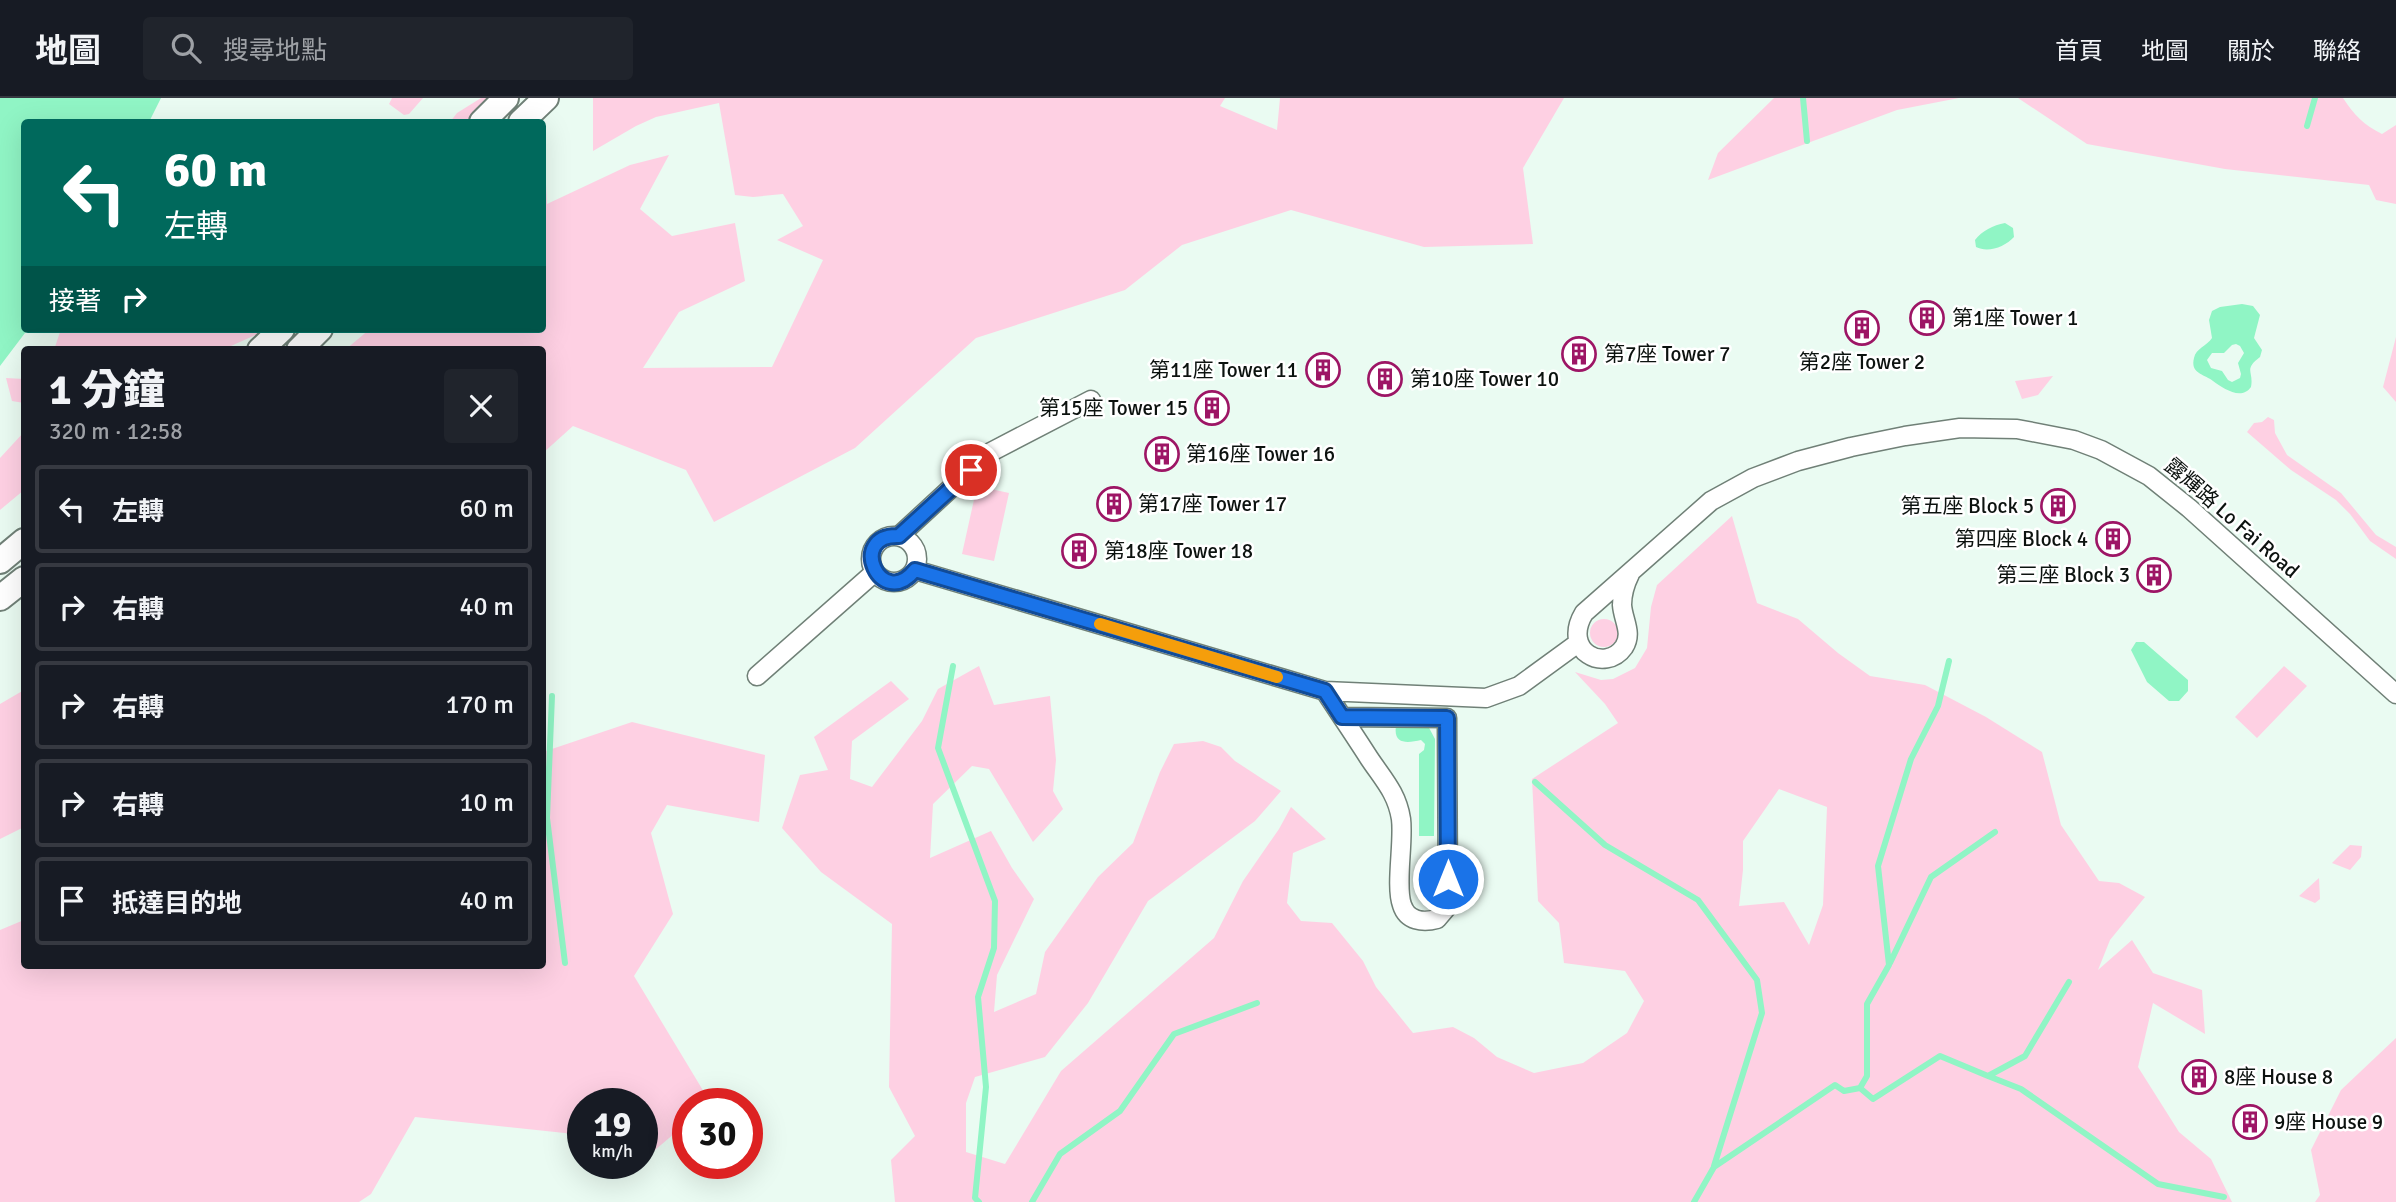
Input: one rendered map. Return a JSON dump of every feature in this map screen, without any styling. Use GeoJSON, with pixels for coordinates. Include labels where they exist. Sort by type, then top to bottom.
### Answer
{"type":"FeatureCollection","features":[{"type":"Feature","properties":{"kind":"main road"},"geometry":{"type":"LineString","coordinates":[[485,119],[506,98]]}},
{"type":"Feature","properties":{"kind":"main road"},"geometry":{"type":"LineString","coordinates":[[524,119],[546,98]]}},
{"type":"Feature","properties":{"kind":"main road"},"geometry":{"type":"LineString","coordinates":[[264,346],[278,333]]}},
{"type":"Feature","properties":{"kind":"main road"},"geometry":{"type":"LineString","coordinates":[[303,346],[316,333]]}},
{"type":"Feature","properties":{"kind":"main road"},"geometry":{"type":"LineString","coordinates":[[0,561],[21,544]]}},
{"type":"Feature","properties":{"kind":"main road"},"geometry":{"type":"LineString","coordinates":[[0,598],[21,581]]}},
{"type":"Feature","properties":{"kind":"street"},"geometry":{"type":"LineString","coordinates":[[899,536],[912,543],[916,549],[918,556],[915,570],[903,580],[888,581],[875,572],[872,565],[873,549],[884,538],[899,536],[989,453],[1091,400]]}},
{"type":"Feature","properties":{"kind":"street","name":"露輝路 Lo Fai Road"},"geometry":{"type":"LineString","coordinates":[[1578,643],[1576,631],[1584,613],[1711,501],[1732,489],[1775,469],[1851,447],[1960,428],[1989,427],[2046,433],[2101,450],[2149,476],[2189,508],[2396,694]]}},
{"type":"Feature","properties":{"kind":"street"},"geometry":{"type":"LineString","coordinates":[[915,570],[1325,691],[1486,698],[1519,686],[1578,643],[1589,655],[1596,658],[1612,657],[1624,647],[1628,632],[1623,614],[1623,593],[1630,574]]}},
{"type":"Feature","properties":{"kind":"street"},"geometry":{"type":"LineString","coordinates":[[757,676],[875,572]]}},
{"type":"Feature","properties":{"kind":"street"},"geometry":{"type":"LineString","coordinates":[[1325,691],[1342,717],[1375,767],[1385,778],[1399,807],[1402,906],[1413,919],[1437,919],[1448,906],[1447,718],[1342,717]]}},
{"type":"Feature","properties":{"kind":"shaded area"},"geometry":{"type":"Polygon","coordinates":[[[0,98],[161,98],[150,119],[21,119],[21,333],[25,333],[0,366],[0,98]]]}},
{"type":"Feature","properties":{"kind":"shaded area"},"geometry":{"type":"Polygon","coordinates":[[[392,98],[423,98],[409,114],[404,115],[389,104],[392,98]]]}},
{"type":"Feature","properties":{"kind":"shaded area"},"geometry":{"type":"Polygon","coordinates":[[[481,98],[495,98],[477,119],[452,119],[481,98]]]}},
{"type":"Feature","properties":{"kind":"shaded area"},"geometry":{"type":"Polygon","coordinates":[[[593,98],[1225,98],[1220,106],[1277,130],[1280,98],[1564,98],[1523,168],[1533,244],[1424,247],[1291,210],[1182,245],[1125,290],[976,338],[855,448],[714,522],[686,470],[573,426],[546,450],[546,346],[350,346],[365,333],[546,333],[546,184],[547,204],[630,165],[669,155],[640,209],[672,236],[735,223],[745,281],[679,312],[643,368],[772,367],[823,260],[777,240],[803,226],[783,194],[753,197],[735,195],[719,103],[656,117],[593,151],[593,98]]]}},
{"type":"Feature","properties":{"kind":"shaded area"},"geometry":{"type":"Polygon","coordinates":[[[1774,98],[1959,98],[1897,110],[1708,180],[1718,153],[1774,98]]]}},
{"type":"Feature","properties":{"kind":"shaded area"},"geometry":{"type":"Polygon","coordinates":[[[2018,98],[2343,98],[2360,119],[2382,134],[2396,125],[2396,204],[2376,200],[2369,185],[2225,169],[2087,144],[2018,98]]]}},
{"type":"Feature","properties":{"kind":"shaded area"},"geometry":{"type":"Polygon","coordinates":[[[2005,223],[2013,228],[2014,237],[2010,241],[1991,249],[1976,247],[1975,240],[1981,234],[2005,223]]]}},
{"type":"Feature","properties":{"kind":"shaded area"},"geometry":{"type":"Polygon","coordinates":[[[2242,304],[2253,306],[2260,315],[2254,338],[2262,350],[2260,357],[2250,368],[2251,387],[2242,393],[2227,390],[2194,367],[2195,355],[2212,338],[2209,320],[2212,311],[2242,304]],[[2232,345],[2224,353],[2212,353],[2207,360],[2211,368],[2222,371],[2232,382],[2240,378],[2241,374],[2238,363],[2244,353],[2240,346],[2232,345]]]}},
{"type":"Feature","properties":{"kind":"shaded area"},"geometry":{"type":"Polygon","coordinates":[[[60,333],[260,333],[231,346],[55,346],[60,333]]]}},
{"type":"Feature","properties":{"kind":"shaded area"},"geometry":{"type":"Polygon","coordinates":[[[2396,337],[2396,402],[2383,387],[2396,337]]]}},
{"type":"Feature","properties":{"kind":"shaded area"},"geometry":{"type":"Polygon","coordinates":[[[2053,376],[2038,395],[2022,399],[2015,381],[2053,376]]]}},
{"type":"Feature","properties":{"kind":"shaded area"},"geometry":{"type":"Polygon","coordinates":[[[6,378],[21,379],[21,402],[12,401],[6,378]]]}},
{"type":"Feature","properties":{"kind":"shaded area"},"geometry":{"type":"Polygon","coordinates":[[[2268,417],[2274,420],[2275,433],[2287,455],[2341,493],[2376,535],[2396,547],[2396,559],[2370,541],[2336,500],[2291,470],[2247,432],[2254,423],[2262,422],[2268,417]]]}},
{"type":"Feature","properties":{"kind":"shaded area"},"geometry":{"type":"Polygon","coordinates":[[[21,435],[21,492],[0,510],[0,458],[21,435]]]}},
{"type":"Feature","properties":{"kind":"shaded area"},"geometry":{"type":"Polygon","coordinates":[[[977,486],[1009,493],[994,561],[962,554],[977,486]]]}},
{"type":"Feature","properties":{"kind":"shaded area"},"geometry":{"type":"Polygon","coordinates":[[[1732,516],[1757,603],[1798,619],[1870,676],[1925,685],[1986,717],[2042,752],[2061,825],[2099,881],[2119,883],[2145,897],[2110,940],[2098,970],[2132,940],[2153,973],[2202,990],[2205,1034],[2153,1003],[2138,1067],[2179,1132],[2211,1159],[2232,1202],[895,1202],[891,1160],[915,1136],[889,1087],[892,924],[821,872],[782,828],[800,775],[828,770],[814,737],[891,681],[909,699],[852,741],[850,779],[872,787],[922,721],[938,689],[979,666],[994,705],[1050,696],[1056,760],[1053,791],[1063,809],[1033,842],[989,769],[972,766],[933,804],[930,858],[991,831],[1034,899],[997,975],[994,1012],[1036,994],[1045,952],[1098,877],[1133,843],[1160,772],[1174,744],[1203,741],[1221,747],[1235,761],[1281,791],[1255,821],[1148,901],[1088,1003],[1045,1057],[975,1077],[966,1103],[966,1152],[1005,1164],[1061,1071],[1214,938],[1243,881],[1291,807],[1326,839],[1293,853],[1287,903],[1301,921],[1332,923],[1363,961],[1376,987],[1413,1033],[1453,1027],[1474,1038],[1497,1057],[1534,1073],[1583,1063],[1627,1033],[1644,1001],[1625,971],[1564,963],[1559,923],[1538,901],[1532,779],[1618,723],[1605,704],[1575,672],[1601,680],[1613,679],[1635,668],[1647,648],[1651,607],[1657,585],[1732,516]],[[1779,789],[1743,841],[1739,906],[1784,902],[1809,945],[1823,905],[1827,807],[1779,789]]]}},
{"type":"Feature","properties":{"kind":"shaded area"},"geometry":{"type":"Polygon","coordinates":[[[1604,619],[1614,623],[1618,633],[1614,643],[1604,647],[1594,643],[1590,633],[1594,623],[1604,619]]]}},
{"type":"Feature","properties":{"kind":"shaded area"},"geometry":{"type":"Polygon","coordinates":[[[2136,642],[2144,642],[2188,680],[2188,691],[2179,701],[2169,701],[2147,682],[2131,650],[2136,642]]]}},
{"type":"Feature","properties":{"kind":"shaded area"},"geometry":{"type":"Polygon","coordinates":[[[2284,666],[2307,686],[2257,738],[2235,717],[2284,666]]]}},
{"type":"Feature","properties":{"kind":"shaded area"},"geometry":{"type":"Polygon","coordinates":[[[21,692],[21,828],[0,839],[0,704],[21,692]]]}},
{"type":"Feature","properties":{"kind":"shaded area"},"geometry":{"type":"Polygon","coordinates":[[[632,722],[765,755],[759,822],[667,805],[651,833],[673,914],[634,976],[702,1088],[672,1088],[672,1136],[658,1147],[658,1088],[567,1088],[567,1133],[415,1117],[371,1194],[359,1202],[0,1202],[0,930],[21,921],[21,969],[546,969],[546,751],[632,722]]]}},
{"type":"Feature","properties":{"kind":"shaded area"},"geometry":{"type":"Polygon","coordinates":[[[1427,724],[1435,739],[1434,836],[1419,836],[1419,754],[1424,750],[1425,744],[1421,740],[1399,740],[1396,726],[1427,724]]]}},
{"type":"Feature","properties":{"kind":"shaded area"},"geometry":{"type":"Polygon","coordinates":[[[2350,845],[2362,846],[2361,857],[2350,870],[2332,863],[2350,845]]]}},
{"type":"Feature","properties":{"kind":"shaded area"},"geometry":{"type":"Polygon","coordinates":[[[2319,878],[2320,899],[2315,903],[2299,896],[2319,878]]]}},
{"type":"Feature","properties":{"kind":"shaded area"},"geometry":{"type":"Polygon","coordinates":[[[2396,1038],[2396,1202],[2315,1202],[2320,1195],[2311,1150],[2341,1090],[2396,1038]]]}},
{"type":"Feature","properties":{"kind":"waterway"},"geometry":{"type":"LineString","coordinates":[[1803,98],[1807,141]]}},
{"type":"Feature","properties":{"kind":"waterway"},"geometry":{"type":"LineString","coordinates":[[2307,126],[2315,98]]}},
{"type":"Feature","properties":{"kind":"waterway"},"geometry":{"type":"LineString","coordinates":[[1694,1202],[1714,1167],[1835,1085],[1844,1091],[1860,1088],[1867,1076],[1867,1004],[1889,965],[1878,866],[1911,759],[1938,706],[1949,661]]}},
{"type":"Feature","properties":{"kind":"waterway"},"geometry":{"type":"LineString","coordinates":[[953,666],[938,748],[995,901],[994,948],[978,997],[986,1087],[975,1198],[979,1202]]}},
{"type":"Feature","properties":{"kind":"waterway"},"geometry":{"type":"LineString","coordinates":[[552,696],[547,818],[565,963]]}},
{"type":"Feature","properties":{"kind":"waterway"},"geometry":{"type":"LineString","coordinates":[[1535,782],[1605,845],[1698,900],[1757,980],[1762,1013],[1714,1166]]}},
{"type":"Feature","properties":{"kind":"waterway"},"geometry":{"type":"LineString","coordinates":[[1890,963],[1931,877],[1995,832]]}},
{"type":"Feature","properties":{"kind":"waterway"},"geometry":{"type":"LineString","coordinates":[[1860,1088],[1873,1099],[1940,1056],[1988,1076],[2025,1056],[2069,982]]}},
{"type":"Feature","properties":{"kind":"waterway"},"geometry":{"type":"LineString","coordinates":[[1032,1202],[1060,1154],[1120,1111],[1174,1034],[1257,1003]]}},
{"type":"Feature","properties":{"kind":"waterway"},"geometry":{"type":"LineString","coordinates":[[1988,1076],[2021,1089],[2158,1184],[2224,1197]]}},
{"type":"Feature","properties":{"kind":"slow traffic"},"geometry":{"type":"LineString","coordinates":[[1100,624],[1277,677]]}},
{"type":"Feature","properties":{"kind":"place","name":"第1座 Tower 1"},"geometry":{"type":"Point","coordinates":[1927,318]}},
{"type":"Feature","properties":{"kind":"place","name":"第2座 Tower 2"},"geometry":{"type":"Point","coordinates":[1862,328]}},
{"type":"Feature","properties":{"kind":"place","name":"第7座 Tower 7"},"geometry":{"type":"Point","coordinates":[1579,354]}},
{"type":"Feature","properties":{"kind":"place","name":"第11座 Tower 11"},"geometry":{"type":"Point","coordinates":[1323,370]}},
{"type":"Feature","properties":{"kind":"place","name":"第10座 Tower 10"},"geometry":{"type":"Point","coordinates":[1385,379]}},
{"type":"Feature","properties":{"kind":"place","name":"第15座 Tower 15"},"geometry":{"type":"Point","coordinates":[1212,408]}},
{"type":"Feature","properties":{"kind":"place","name":"第16座 Tower 16"},"geometry":{"type":"Point","coordinates":[1162,454]}},
{"type":"Feature","properties":{"kind":"place","name":"第17座 Tower 17"},"geometry":{"type":"Point","coordinates":[1114,504]}},
{"type":"Feature","properties":{"kind":"place","name":"第五座 Block 5"},"geometry":{"type":"Point","coordinates":[2058,506]}},
{"type":"Feature","properties":{"kind":"place","name":"第四座 Block 4"},"geometry":{"type":"Point","coordinates":[2113,539]}},
{"type":"Feature","properties":{"kind":"place","name":"第18座 Tower 18"},"geometry":{"type":"Point","coordinates":[1079,551]}},
{"type":"Feature","properties":{"kind":"place","name":"第三座 Block 3"},"geometry":{"type":"Point","coordinates":[2154,575]}},
{"type":"Feature","properties":{"kind":"place","name":"8座 House 8"},"geometry":{"type":"Point","coordinates":[2199,1077]}},
{"type":"Feature","properties":{"kind":"place","name":"9座 House 9"},"geometry":{"type":"Point","coordinates":[2250,1122]}},
{"type":"Feature","properties":{"kind":"route"},"geometry":{"type":"LineString","coordinates":[[971,470],[899,536],[884,538],[878,543],[873,549],[872,557],[875,572],[888,581],[895,582],[910,576],[915,570],[1325,691],[1342,717],[1447,718],[1448,879]]}}]}
